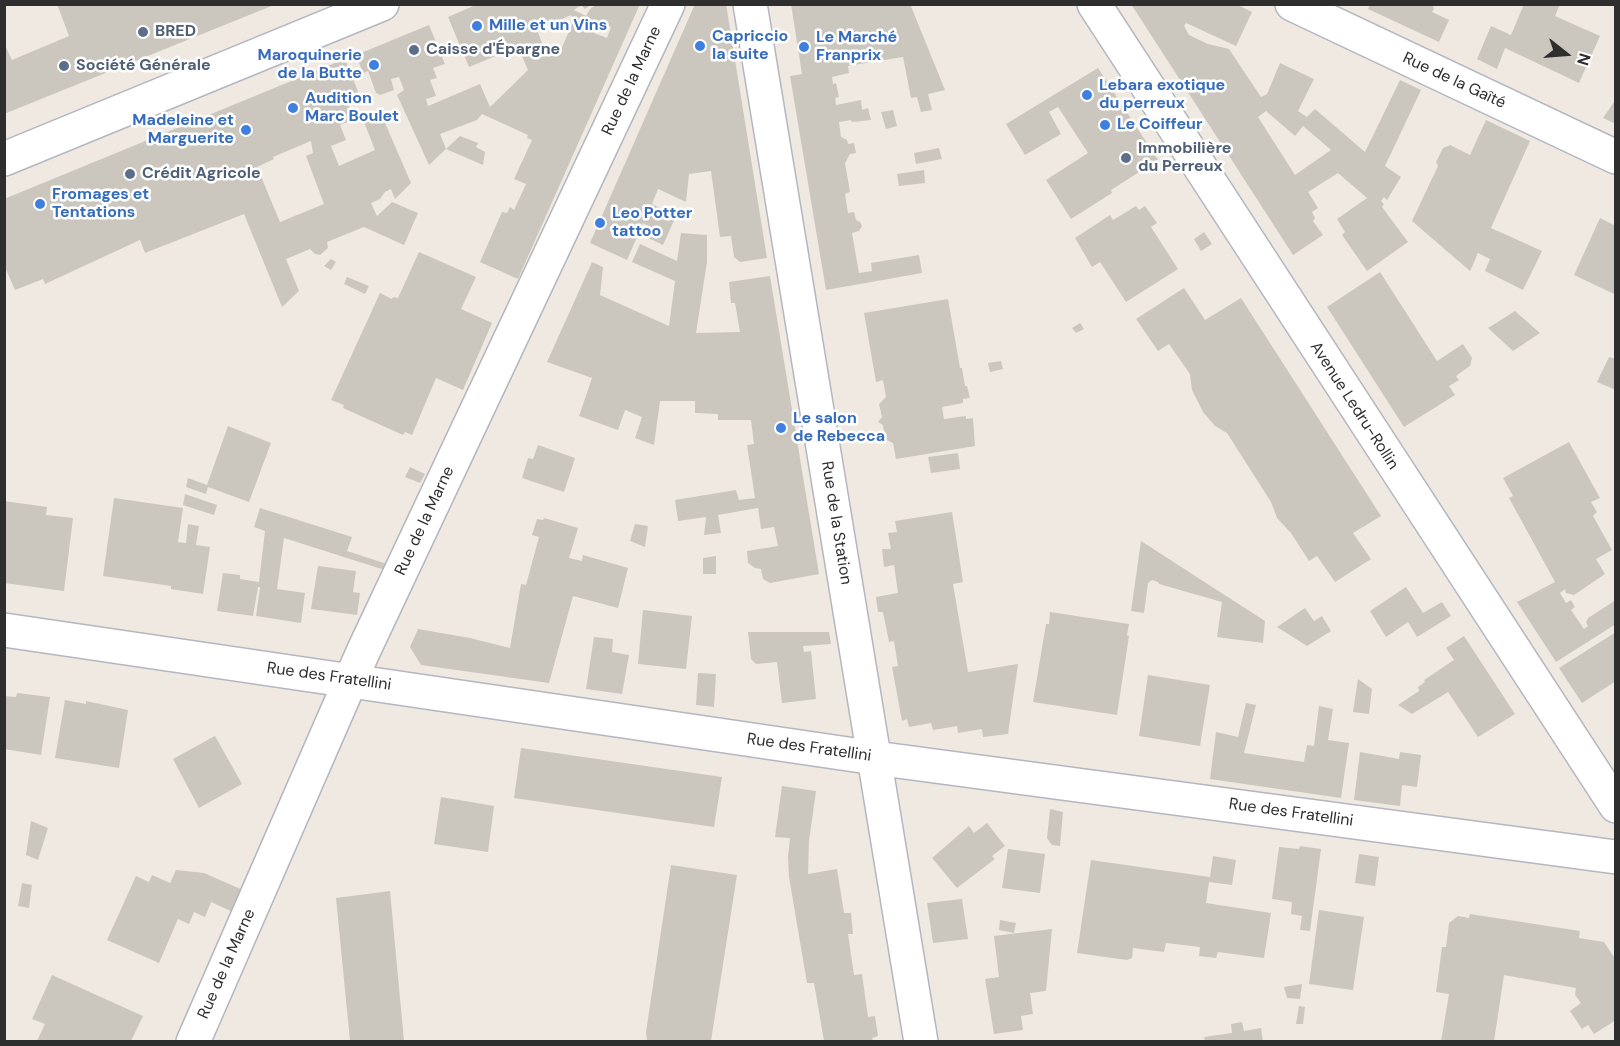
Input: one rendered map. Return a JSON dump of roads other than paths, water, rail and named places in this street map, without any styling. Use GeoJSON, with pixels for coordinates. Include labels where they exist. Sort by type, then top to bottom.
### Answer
{"type":"FeatureCollection","features":[{"type":"Feature","properties":{"kind":"street"},"geometry":{"type":"LineString","coordinates":[[4,159],[382,4]]}},
{"type":"Feature","properties":{"kind":"street","name":"Rue de la Marne"},"geometry":{"type":"LineString","coordinates":[[193,1041],[350,681],[668,4]]}},
{"type":"Feature","properties":{"kind":"street","name":"Rue de la Station"},"geometry":{"type":"LineString","coordinates":[[750,4],[921,1041]]}},
{"type":"Feature","properties":{"kind":"street","name":"Avenue Ledru-Rollin"},"geometry":{"type":"LineString","coordinates":[[1094,4],[1616,806]]}},
{"type":"Feature","properties":{"kind":"street","name":"Rue de la Gaîté"},"geometry":{"type":"LineString","coordinates":[[1292,4],[1616,157]]}},
{"type":"Feature","properties":{"kind":"street","name":"Rue des Fratellini"},"geometry":{"type":"LineString","coordinates":[[4,630],[874,758],[1616,857]]}},
{"type":"Feature","properties":{"kind":"place","name":"Mille et un Vins"},"geometry":{"type":"Point","coordinates":[477,26]}},
{"type":"Feature","properties":{"kind":"place","name":"BRED"},"geometry":{"type":"Point","coordinates":[143,32]}},
{"type":"Feature","properties":{"kind":"place","name":"Capriccio la suite"},"geometry":{"type":"Point","coordinates":[700,46]}},
{"type":"Feature","properties":{"kind":"place","name":"Le Marché Franprix"},"geometry":{"type":"Point","coordinates":[804,47]}},
{"type":"Feature","properties":{"kind":"place","name":"Caisse d'Épargne"},"geometry":{"type":"Point","coordinates":[414,50]}},
{"type":"Feature","properties":{"kind":"place","name":"Maroquinerie de la Butte"},"geometry":{"type":"Point","coordinates":[374,65]}},
{"type":"Feature","properties":{"kind":"place","name":"Société Générale"},"geometry":{"type":"Point","coordinates":[64,66]}},
{"type":"Feature","properties":{"kind":"place","name":"Lebara exotique du perreux"},"geometry":{"type":"Point","coordinates":[1087,95]}},
{"type":"Feature","properties":{"kind":"place","name":"Audition Marc Boulet"},"geometry":{"type":"Point","coordinates":[293,108]}},
{"type":"Feature","properties":{"kind":"place","name":"Le Coiffeur"},"geometry":{"type":"Point","coordinates":[1105,125]}},
{"type":"Feature","properties":{"kind":"place","name":"Madeleine et Marguerite"},"geometry":{"type":"Point","coordinates":[246,130]}},
{"type":"Feature","properties":{"kind":"place","name":"Immobilière du Perreux"},"geometry":{"type":"Point","coordinates":[1126,158]}},
{"type":"Feature","properties":{"kind":"place","name":"Crédit Agricole"},"geometry":{"type":"Point","coordinates":[130,174]}},
{"type":"Feature","properties":{"kind":"place","name":"Fromages et Tentations"},"geometry":{"type":"Point","coordinates":[40,204]}},
{"type":"Feature","properties":{"kind":"place","name":"Leo Potter tattoo"},"geometry":{"type":"Point","coordinates":[600,223]}},
{"type":"Feature","properties":{"kind":"place","name":"Le salon de Rebecca"},"geometry":{"type":"Point","coordinates":[781,428]}}]}
